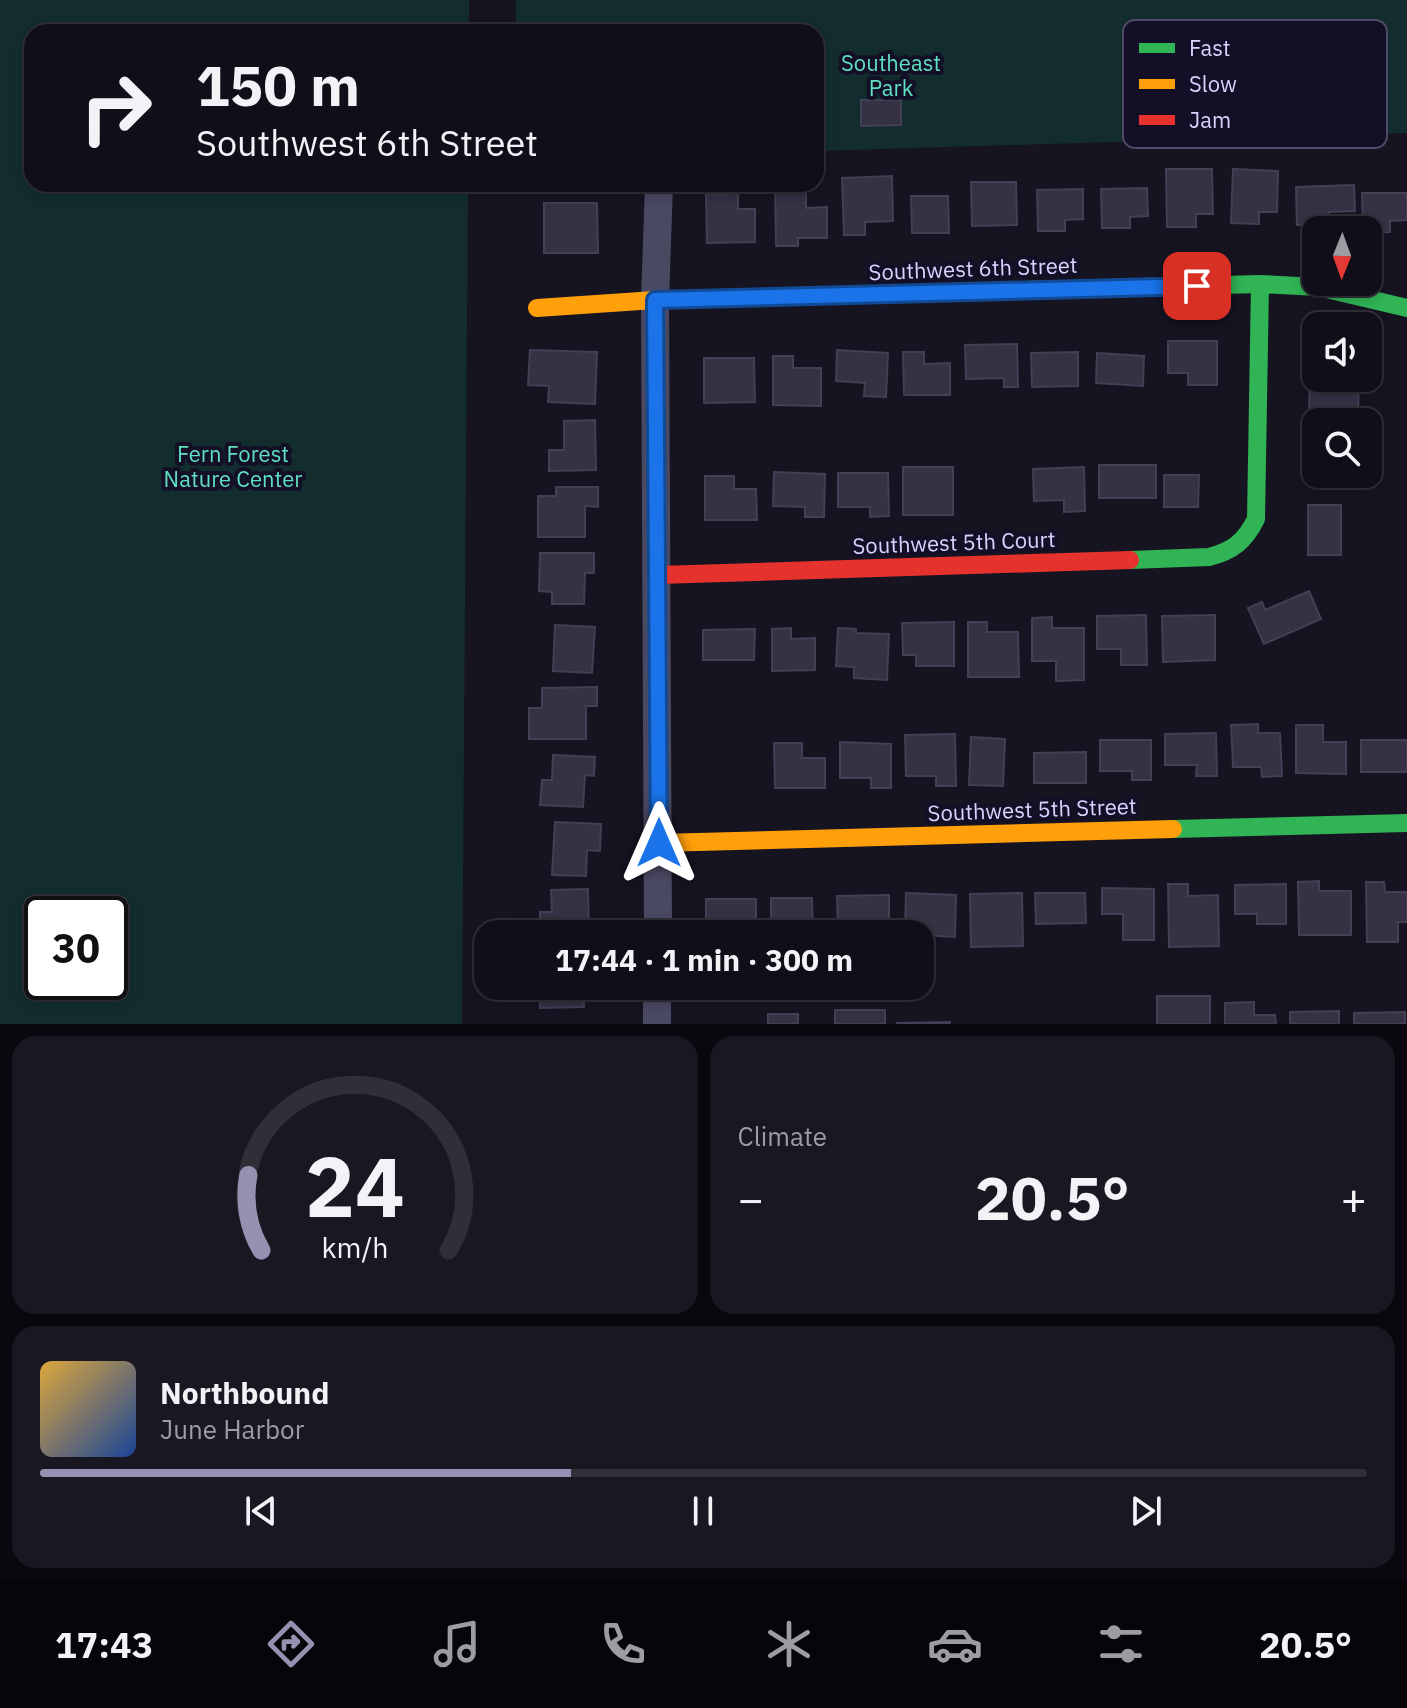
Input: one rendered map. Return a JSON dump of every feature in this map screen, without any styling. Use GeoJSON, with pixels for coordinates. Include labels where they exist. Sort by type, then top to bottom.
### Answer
{"type":"FeatureCollection","features":[{"type":"Feature","properties":{"kind":"street"},"geometry":{"type":"LineString","coordinates":[[658,920],[655,300],[659,192]]}},
{"type":"Feature","properties":{"kind":"street","name":"Southwest 6th Street"},"geometry":{"type":"LineString","coordinates":[[537,308],[655,300],[1260,284],[1318,287],[1407,308]]}},
{"type":"Feature","properties":{"kind":"street","name":"Southwest 5th Court"},"geometry":{"type":"LineString","coordinates":[[658,575],[1209,557],[1231,552],[1246,540],[1256,519],[1260,284]]}},
{"type":"Feature","properties":{"kind":"street","name":"Southwest 5th Street"},"geometry":{"type":"LineString","coordinates":[[659,843],[1407,823]]}},
{"type":"Feature","properties":{"kind":"street"},"geometry":{"type":"LineString","coordinates":[[657,1000],[657,1024]]}},
{"type":"Feature","properties":{"kind":"green space","name":"Fern Forest Nature Center"},"geometry":{"type":"Polygon","coordinates":[[[0,0],[469,0],[469,24],[24,24],[24,192],[468,192],[462,1024],[0,1024],[0,0]]]}},
{"type":"Feature","properties":{"kind":"green space","name":"Southeast Park"},"geometry":{"type":"Polygon","coordinates":[[[516,0],[1407,0],[1407,133],[1387,134],[1387,20],[1123,20],[1123,142],[824,151],[824,24],[516,24],[516,0]]]}},
{"type":"Feature","properties":{"kind":"building"},"geometry":{"type":"Polygon","coordinates":[[[861,100],[901,100],[901,125],[861,126],[861,100]]]}},
{"type":"Feature","properties":{"kind":"building"},"geometry":{"type":"Polygon","coordinates":[[[1166,169],[1212,169],[1213,214],[1196,214],[1196,227],[1167,227],[1166,169]]]}},
{"type":"Feature","properties":{"kind":"building"},"geometry":{"type":"Polygon","coordinates":[[[1233,169],[1278,171],[1277,212],[1259,212],[1259,224],[1231,223],[1233,169]]]}},
{"type":"Feature","properties":{"kind":"building"},"geometry":{"type":"Polygon","coordinates":[[[892,176],[893,221],[865,222],[865,235],[844,235],[842,178],[892,176]]]}},
{"type":"Feature","properties":{"kind":"building"},"geometry":{"type":"Polygon","coordinates":[[[971,182],[1016,182],[1017,225],[972,226],[971,182]]]}},
{"type":"Feature","properties":{"kind":"building"},"geometry":{"type":"Polygon","coordinates":[[[1354,185],[1355,211],[1329,212],[1329,216],[1302,216],[1302,225],[1297,225],[1296,187],[1354,185]]]}},
{"type":"Feature","properties":{"kind":"building"},"geometry":{"type":"Polygon","coordinates":[[[1147,188],[1148,216],[1130,217],[1130,228],[1102,228],[1101,189],[1147,188]]]}},
{"type":"Feature","properties":{"kind":"building"},"geometry":{"type":"Polygon","coordinates":[[[1083,189],[1083,219],[1065,220],[1065,231],[1038,231],[1037,190],[1083,189]]]}},
{"type":"Feature","properties":{"kind":"building"},"geometry":{"type":"Polygon","coordinates":[[[775,192],[806,192],[806,208],[827,207],[827,238],[798,238],[798,246],[776,246],[775,192]]]}},
{"type":"Feature","properties":{"kind":"building"},"geometry":{"type":"Polygon","coordinates":[[[738,193],[738,209],[755,209],[755,242],[707,243],[706,194],[738,193]]]}},
{"type":"Feature","properties":{"kind":"building"},"geometry":{"type":"Polygon","coordinates":[[[1362,193],[1407,193],[1407,220],[1390,221],[1390,232],[1382,232],[1382,216],[1363,216],[1362,193]]]}},
{"type":"Feature","properties":{"kind":"building"},"geometry":{"type":"Polygon","coordinates":[[[911,196],[948,196],[949,233],[912,233],[911,196]]]}},
{"type":"Feature","properties":{"kind":"building"},"geometry":{"type":"Polygon","coordinates":[[[544,203],[597,203],[598,253],[544,253],[544,203]]]}},
{"type":"Feature","properties":{"kind":"building"},"geometry":{"type":"Polygon","coordinates":[[[1168,341],[1217,341],[1217,385],[1188,385],[1188,373],[1168,373],[1168,341]]]}},
{"type":"Feature","properties":{"kind":"building"},"geometry":{"type":"Polygon","coordinates":[[[1017,344],[1018,387],[1004,387],[1004,378],[966,379],[965,345],[1017,344]]]}},
{"type":"Feature","properties":{"kind":"building"},"geometry":{"type":"Polygon","coordinates":[[[530,350],[597,352],[595,404],[548,402],[549,386],[528,385],[530,350]]]}},
{"type":"Feature","properties":{"kind":"building"},"geometry":{"type":"Polygon","coordinates":[[[837,350],[888,353],[886,397],[864,396],[865,383],[836,381],[837,350]]]}},
{"type":"Feature","properties":{"kind":"building"},"geometry":{"type":"Polygon","coordinates":[[[903,352],[924,352],[924,364],[950,363],[950,395],[904,395],[903,352]]]}},
{"type":"Feature","properties":{"kind":"building"},"geometry":{"type":"Polygon","coordinates":[[[1078,352],[1078,386],[1032,387],[1031,353],[1078,352]]]}},
{"type":"Feature","properties":{"kind":"building"},"geometry":{"type":"Polygon","coordinates":[[[1097,353],[1144,356],[1143,386],[1096,383],[1097,353]]]}},
{"type":"Feature","properties":{"kind":"building"},"geometry":{"type":"Polygon","coordinates":[[[773,356],[793,356],[793,368],[821,368],[821,406],[773,405],[773,356]]]}},
{"type":"Feature","properties":{"kind":"building"},"geometry":{"type":"Polygon","coordinates":[[[704,358],[754,358],[755,402],[704,403],[704,358]]]}},
{"type":"Feature","properties":{"kind":"building"},"geometry":{"type":"Polygon","coordinates":[[[1310,392],[1359,392],[1358,408],[1309,408],[1310,392]]]}},
{"type":"Feature","properties":{"kind":"building"},"geometry":{"type":"Polygon","coordinates":[[[595,420],[596,470],[549,471],[549,450],[564,450],[564,421],[595,420]]]}},
{"type":"Feature","properties":{"kind":"building"},"geometry":{"type":"Polygon","coordinates":[[[1099,465],[1156,465],[1156,498],[1099,498],[1099,465]]]}},
{"type":"Feature","properties":{"kind":"building"},"geometry":{"type":"Polygon","coordinates":[[[903,467],[953,467],[953,515],[903,515],[903,467]]]}},
{"type":"Feature","properties":{"kind":"building"},"geometry":{"type":"Polygon","coordinates":[[[1084,467],[1085,511],[1064,512],[1064,500],[1034,501],[1033,469],[1084,467]]]}},
{"type":"Feature","properties":{"kind":"building"},"geometry":{"type":"Polygon","coordinates":[[[774,472],[825,474],[824,517],[805,517],[805,507],[773,506],[774,472]]]}},
{"type":"Feature","properties":{"kind":"building"},"geometry":{"type":"Polygon","coordinates":[[[838,473],[888,473],[889,516],[870,517],[870,507],[838,507],[838,473]]]}},
{"type":"Feature","properties":{"kind":"building"},"geometry":{"type":"Polygon","coordinates":[[[1164,475],[1199,475],[1198,507],[1164,507],[1164,475]]]}},
{"type":"Feature","properties":{"kind":"building"},"geometry":{"type":"Polygon","coordinates":[[[705,476],[734,476],[734,489],[756,489],[757,520],[705,520],[705,476]]]}},
{"type":"Feature","properties":{"kind":"building"},"geometry":{"type":"Polygon","coordinates":[[[556,487],[598,487],[598,507],[585,506],[585,537],[538,537],[538,496],[556,496],[556,487]]]}},
{"type":"Feature","properties":{"kind":"building"},"geometry":{"type":"Polygon","coordinates":[[[1308,505],[1341,505],[1341,555],[1308,555],[1308,505]]]}},
{"type":"Feature","properties":{"kind":"building"},"geometry":{"type":"Polygon","coordinates":[[[540,553],[594,553],[594,573],[585,573],[584,604],[552,604],[552,592],[539,591],[540,553]]]}},
{"type":"Feature","properties":{"kind":"building"},"geometry":{"type":"Polygon","coordinates":[[[1309,591],[1321,619],[1264,644],[1248,608],[1262,602],[1265,610],[1309,591]]]}},
{"type":"Feature","properties":{"kind":"building"},"geometry":{"type":"Polygon","coordinates":[[[1146,615],[1147,665],[1121,665],[1121,649],[1097,649],[1097,616],[1146,615]]]}},
{"type":"Feature","properties":{"kind":"building"},"geometry":{"type":"Polygon","coordinates":[[[1215,615],[1215,660],[1163,662],[1162,616],[1215,615]]]}},
{"type":"Feature","properties":{"kind":"building"},"geometry":{"type":"Polygon","coordinates":[[[1052,617],[1052,628],[1084,628],[1084,680],[1056,681],[1056,661],[1032,661],[1032,618],[1052,617]]]}},
{"type":"Feature","properties":{"kind":"building"},"geometry":{"type":"Polygon","coordinates":[[[954,622],[954,666],[916,666],[916,655],[903,655],[902,623],[954,622]]]}},
{"type":"Feature","properties":{"kind":"building"},"geometry":{"type":"Polygon","coordinates":[[[968,622],[987,622],[987,632],[1018,632],[1019,677],[968,677],[968,622]]]}},
{"type":"Feature","properties":{"kind":"building"},"geometry":{"type":"Polygon","coordinates":[[[555,625],[595,627],[592,673],[553,671],[555,625]]]}},
{"type":"Feature","properties":{"kind":"building"},"geometry":{"type":"Polygon","coordinates":[[[791,628],[791,639],[815,638],[815,670],[772,671],[772,629],[791,628]]]}},
{"type":"Feature","properties":{"kind":"building"},"geometry":{"type":"Polygon","coordinates":[[[838,628],[856,629],[856,633],[889,634],[887,680],[854,678],[854,667],[836,666],[838,628]]]}},
{"type":"Feature","properties":{"kind":"building"},"geometry":{"type":"Polygon","coordinates":[[[755,629],[754,660],[703,660],[703,630],[755,629]]]}},
{"type":"Feature","properties":{"kind":"building"},"geometry":{"type":"Polygon","coordinates":[[[597,687],[597,706],[586,706],[586,739],[529,739],[529,708],[542,708],[542,688],[597,687]]]}},
{"type":"Feature","properties":{"kind":"building"},"geometry":{"type":"Polygon","coordinates":[[[1258,724],[1258,733],[1280,733],[1282,776],[1262,777],[1261,767],[1233,767],[1231,725],[1258,724]]]}},
{"type":"Feature","properties":{"kind":"building"},"geometry":{"type":"Polygon","coordinates":[[[1296,725],[1323,725],[1323,742],[1346,742],[1346,774],[1296,773],[1296,725]]]}},
{"type":"Feature","properties":{"kind":"building"},"geometry":{"type":"Polygon","coordinates":[[[1216,733],[1217,776],[1196,776],[1197,765],[1165,765],[1165,734],[1216,733]]]}},
{"type":"Feature","properties":{"kind":"building"},"geometry":{"type":"Polygon","coordinates":[[[955,734],[956,786],[936,786],[936,776],[906,776],[905,735],[955,734]]]}},
{"type":"Feature","properties":{"kind":"building"},"geometry":{"type":"Polygon","coordinates":[[[971,737],[1005,739],[1003,786],[969,785],[971,737]]]}},
{"type":"Feature","properties":{"kind":"building"},"geometry":{"type":"Polygon","coordinates":[[[1100,740],[1151,740],[1151,780],[1132,780],[1132,771],[1100,771],[1100,740]]]}},
{"type":"Feature","properties":{"kind":"building"},"geometry":{"type":"Polygon","coordinates":[[[1361,740],[1407,740],[1407,772],[1361,772],[1361,740]]]}},
{"type":"Feature","properties":{"kind":"building"},"geometry":{"type":"Polygon","coordinates":[[[840,742],[891,744],[891,788],[871,788],[871,778],[840,778],[840,742]]]}},
{"type":"Feature","properties":{"kind":"building"},"geometry":{"type":"Polygon","coordinates":[[[774,743],[802,743],[802,758],[825,758],[825,788],[775,788],[774,743]]]}},
{"type":"Feature","properties":{"kind":"building"},"geometry":{"type":"Polygon","coordinates":[[[1086,752],[1086,783],[1034,783],[1034,753],[1086,752]]]}},
{"type":"Feature","properties":{"kind":"building"},"geometry":{"type":"Polygon","coordinates":[[[553,755],[595,757],[594,776],[585,775],[583,807],[540,805],[542,780],[552,780],[553,755]]]}},
{"type":"Feature","properties":{"kind":"building"},"geometry":{"type":"Polygon","coordinates":[[[555,822],[601,824],[600,851],[587,850],[586,876],[552,875],[555,822]]]}},
{"type":"Feature","properties":{"kind":"building"},"geometry":{"type":"Polygon","coordinates":[[[1319,881],[1319,891],[1351,891],[1351,935],[1299,935],[1298,882],[1319,881]]]}},
{"type":"Feature","properties":{"kind":"building"},"geometry":{"type":"Polygon","coordinates":[[[1366,882],[1384,882],[1385,892],[1407,892],[1407,922],[1398,922],[1398,942],[1367,942],[1366,882]]]}},
{"type":"Feature","properties":{"kind":"building"},"geometry":{"type":"Polygon","coordinates":[[[1168,884],[1188,884],[1188,896],[1218,895],[1219,946],[1169,947],[1168,884]]]}},
{"type":"Feature","properties":{"kind":"building"},"geometry":{"type":"Polygon","coordinates":[[[1286,884],[1286,924],[1257,924],[1257,914],[1235,914],[1235,885],[1286,884]]]}},
{"type":"Feature","properties":{"kind":"building"},"geometry":{"type":"Polygon","coordinates":[[[1102,888],[1154,889],[1154,940],[1123,940],[1123,914],[1102,914],[1102,888]]]}},
{"type":"Feature","properties":{"kind":"building"},"geometry":{"type":"Polygon","coordinates":[[[588,889],[589,920],[540,920],[540,912],[552,912],[551,890],[588,889]]]}},
{"type":"Feature","properties":{"kind":"building"},"geometry":{"type":"Polygon","coordinates":[[[906,893],[956,895],[955,937],[934,936],[934,920],[905,920],[906,893]]]}},
{"type":"Feature","properties":{"kind":"building"},"geometry":{"type":"Polygon","coordinates":[[[1022,893],[1023,946],[971,947],[970,894],[1022,893]]]}},
{"type":"Feature","properties":{"kind":"building"},"geometry":{"type":"Polygon","coordinates":[[[1035,893],[1085,893],[1086,923],[1036,924],[1035,893]]]}},
{"type":"Feature","properties":{"kind":"building"},"geometry":{"type":"Polygon","coordinates":[[[889,895],[889,920],[838,920],[837,896],[889,895]]]}},
{"type":"Feature","properties":{"kind":"building"},"geometry":{"type":"Polygon","coordinates":[[[771,898],[812,898],[813,920],[771,920],[771,898]]]}},
{"type":"Feature","properties":{"kind":"building"},"geometry":{"type":"Polygon","coordinates":[[[706,899],[756,899],[756,920],[706,920],[706,899]]]}},
{"type":"Feature","properties":{"kind":"building"},"geometry":{"type":"Polygon","coordinates":[[[1157,996],[1210,996],[1210,1024],[1157,1024],[1157,996]]]}},
{"type":"Feature","properties":{"kind":"building"},"geometry":{"type":"Polygon","coordinates":[[[540,1000],[584,1000],[584,1007],[540,1008],[540,1000]]]}},
{"type":"Feature","properties":{"kind":"building"},"geometry":{"type":"Polygon","coordinates":[[[1254,1002],[1254,1015],[1275,1015],[1276,1024],[1225,1024],[1225,1003],[1254,1002]]]}},
{"type":"Feature","properties":{"kind":"building"},"geometry":{"type":"Polygon","coordinates":[[[835,1010],[885,1010],[885,1024],[835,1024],[835,1010]]]}},
{"type":"Feature","properties":{"kind":"building"},"geometry":{"type":"Polygon","coordinates":[[[1339,1011],[1339,1024],[1290,1024],[1290,1012],[1339,1011]]]}},
{"type":"Feature","properties":{"kind":"building"},"geometry":{"type":"Polygon","coordinates":[[[1405,1012],[1405,1024],[1354,1024],[1354,1013],[1405,1012]]]}},
{"type":"Feature","properties":{"kind":"building"},"geometry":{"type":"Polygon","coordinates":[[[768,1014],[798,1014],[798,1024],[768,1024],[768,1014]]]}},
{"type":"Feature","properties":{"kind":"building"},"geometry":{"type":"Polygon","coordinates":[[[897,1023],[950,1024],[897,1024],[897,1023]]]}},
{"type":"Feature","properties":{"kind":"traffic: fast"},"geometry":{"type":"LineString","coordinates":[[1066,289],[1260,284],[1318,287],[1407,308]]}},
{"type":"Feature","properties":{"kind":"traffic: fast"},"geometry":{"type":"LineString","coordinates":[[1130,560],[1217,555],[1237,544],[1256,519],[1260,284]]}},
{"type":"Feature","properties":{"kind":"traffic: fast"},"geometry":{"type":"LineString","coordinates":[[1173,829],[1407,823]]}},
{"type":"Feature","properties":{"kind":"traffic: slow"},"geometry":{"type":"LineString","coordinates":[[537,308],[655,300],[1066,289]]}},
{"type":"Feature","properties":{"kind":"traffic: slow"},"geometry":{"type":"LineString","coordinates":[[659,843],[1173,829]]}},
{"type":"Feature","properties":{"kind":"traffic: jam"},"geometry":{"type":"LineString","coordinates":[[658,575],[1130,560]]}},
{"type":"Feature","properties":{"kind":"route"},"geometry":{"type":"LineString","coordinates":[[659,843],[655,300],[1197,286]]}}]}
